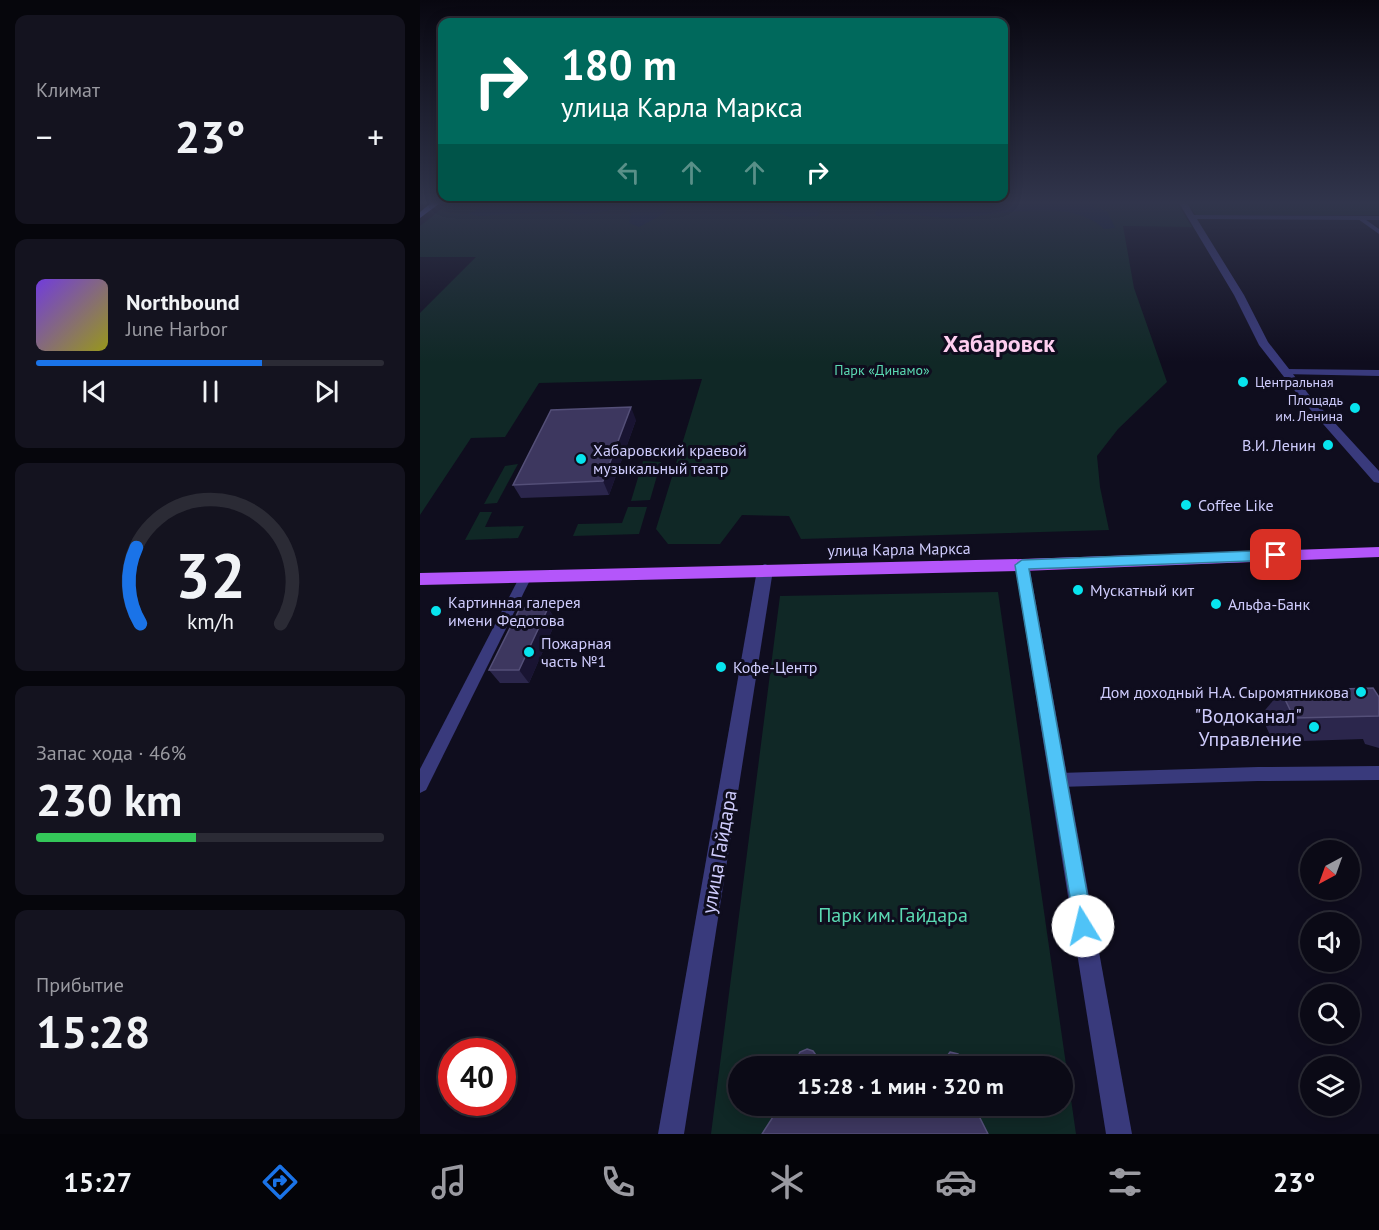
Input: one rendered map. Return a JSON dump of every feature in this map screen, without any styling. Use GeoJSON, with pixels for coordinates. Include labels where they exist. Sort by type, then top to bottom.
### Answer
{"type":"FeatureCollection","features":[{"type":"Feature","properties":{"kind":"main road","name":"улица Карла Маркса"},"geometry":{"type":"LineString","coordinates":[[420,579],[1022,565],[1379,552]]}},
{"type":"Feature","properties":{"kind":"street"},"geometry":{"type":"LineString","coordinates":[[1216,256],[1263,343],[1285,372],[1379,479]]}},
{"type":"Feature","properties":{"kind":"street"},"geometry":{"type":"LineString","coordinates":[[1285,372],[1379,373]]}},
{"type":"Feature","properties":{"kind":"street"},"geometry":{"type":"LineString","coordinates":[[1022,565],[1119,1134]]}},
{"type":"Feature","properties":{"kind":"street","name":"улица Гайдара"},"geometry":{"type":"LineString","coordinates":[[671,1134],[765,570]]}},
{"type":"Feature","properties":{"kind":"street"},"geometry":{"type":"LineString","coordinates":[[420,785],[526,576]]}},
{"type":"Feature","properties":{"kind":"street"},"geometry":{"type":"LineString","coordinates":[[1059,780],[1379,773]]}},
{"type":"Feature","properties":{"kind":"green space","name":"Парк «Динамо»"},"geometry":{"type":"Polygon","coordinates":[[[1128,256],[1134,288],[1167,382],[1118,429],[1097,456],[1100,487],[1109,530],[801,539],[789,516],[742,515],[720,544],[668,544],[656,529],[702,379],[539,383],[505,437],[471,438],[420,515],[420,313],[476,257],[420,257],[1128,256]]]}},
{"type":"Feature","properties":{"kind":"green space"},"geometry":{"type":"Polygon","coordinates":[[[643,461],[661,462],[650,500],[631,501],[643,461]]]}},
{"type":"Feature","properties":{"kind":"green space"},"geometry":{"type":"Polygon","coordinates":[[[518,464],[497,503],[484,504],[505,466],[518,464]]]}},
{"type":"Feature","properties":{"kind":"green space"},"geometry":{"type":"Polygon","coordinates":[[[628,507],[647,507],[639,534],[573,536],[578,524],[622,523],[628,507]]]}},
{"type":"Feature","properties":{"kind":"green space"},"geometry":{"type":"Polygon","coordinates":[[[480,512],[492,512],[485,527],[524,526],[518,538],[465,540],[480,512]]]}},
{"type":"Feature","properties":{"kind":"green space","name":"Парк им. Гайдара"},"geometry":{"type":"Polygon","coordinates":[[[998,592],[1065,1056],[728,1056],[728,1116],[1073,1116],[1073,1113],[1076,1134],[711,1134],[780,596],[998,592]]]}},
{"type":"Feature","properties":{"kind":"building","name":"Хабаровский краевой музыкальный театр"},"geometry":{"type":"Polygon","coordinates":[[[631,407],[603,481],[513,485],[551,410],[631,407]]]}},
{"type":"Feature","properties":{"kind":"building"},"geometry":{"type":"Polygon","coordinates":[[[520,608],[548,608],[519,670],[489,670],[520,608]]]}},
{"type":"Feature","properties":{"kind":"building"},"geometry":{"type":"Polygon","coordinates":[[[1373,688],[1379,697],[1379,716],[1294,718],[1281,691],[1373,688]]]}},
{"type":"Feature","properties":{"kind":"building"},"geometry":{"type":"Polygon","coordinates":[[[807,1049],[813,1051],[817,1056],[798,1056],[800,1052],[807,1049]]]}},
{"type":"Feature","properties":{"kind":"building"},"geometry":{"type":"Polygon","coordinates":[[[950,1052],[960,1056],[947,1056],[950,1052]]]}},
{"type":"Feature","properties":{"kind":"building"},"geometry":{"type":"Polygon","coordinates":[[[774,1116],[979,1116],[988,1134],[762,1134],[774,1116]]]}},
{"type":"Feature","properties":{"kind":"place","name":"Центральная"},"geometry":{"type":"Point","coordinates":[1243,382]}},
{"type":"Feature","properties":{"kind":"place","name":"Площадь им. Ленина"},"geometry":{"type":"Point","coordinates":[1355,408]}},
{"type":"Feature","properties":{"kind":"place","name":"В.И. Ленин"},"geometry":{"type":"Point","coordinates":[1328,445]}},
{"type":"Feature","properties":{"kind":"place","name":"Хабаровский краевой музыкальный театр"},"geometry":{"type":"Point","coordinates":[581,459]}},
{"type":"Feature","properties":{"kind":"place","name":"Coffee Like"},"geometry":{"type":"Point","coordinates":[1186,505]}},
{"type":"Feature","properties":{"kind":"place","name":"Мускатный кит"},"geometry":{"type":"Point","coordinates":[1078,590]}},
{"type":"Feature","properties":{"kind":"place","name":"Альфа-Банк"},"geometry":{"type":"Point","coordinates":[1216,604]}},
{"type":"Feature","properties":{"kind":"place","name":"Картинная галерея имени Федотова"},"geometry":{"type":"Point","coordinates":[436,611]}},
{"type":"Feature","properties":{"kind":"place","name":"Пожарная часть №1"},"geometry":{"type":"Point","coordinates":[529,652]}},
{"type":"Feature","properties":{"kind":"place","name":"Кофе-Центр"},"geometry":{"type":"Point","coordinates":[721,667]}},
{"type":"Feature","properties":{"kind":"place","name":"Дом доходный Н.А. Сыромятникова"},"geometry":{"type":"Point","coordinates":[1361,692]}},
{"type":"Feature","properties":{"kind":"place","name":"\"Водоканал\" Управление"},"geometry":{"type":"Point","coordinates":[1314,727]}},
{"type":"Feature","properties":{"kind":"district","name":"Хабаровск"},"geometry":{"type":"Point","coordinates":[999,344]}},
{"type":"Feature","properties":{"kind":"route"},"geometry":{"type":"LineString","coordinates":[[1083,926],[1022,565],[1276,555]]}}]}
